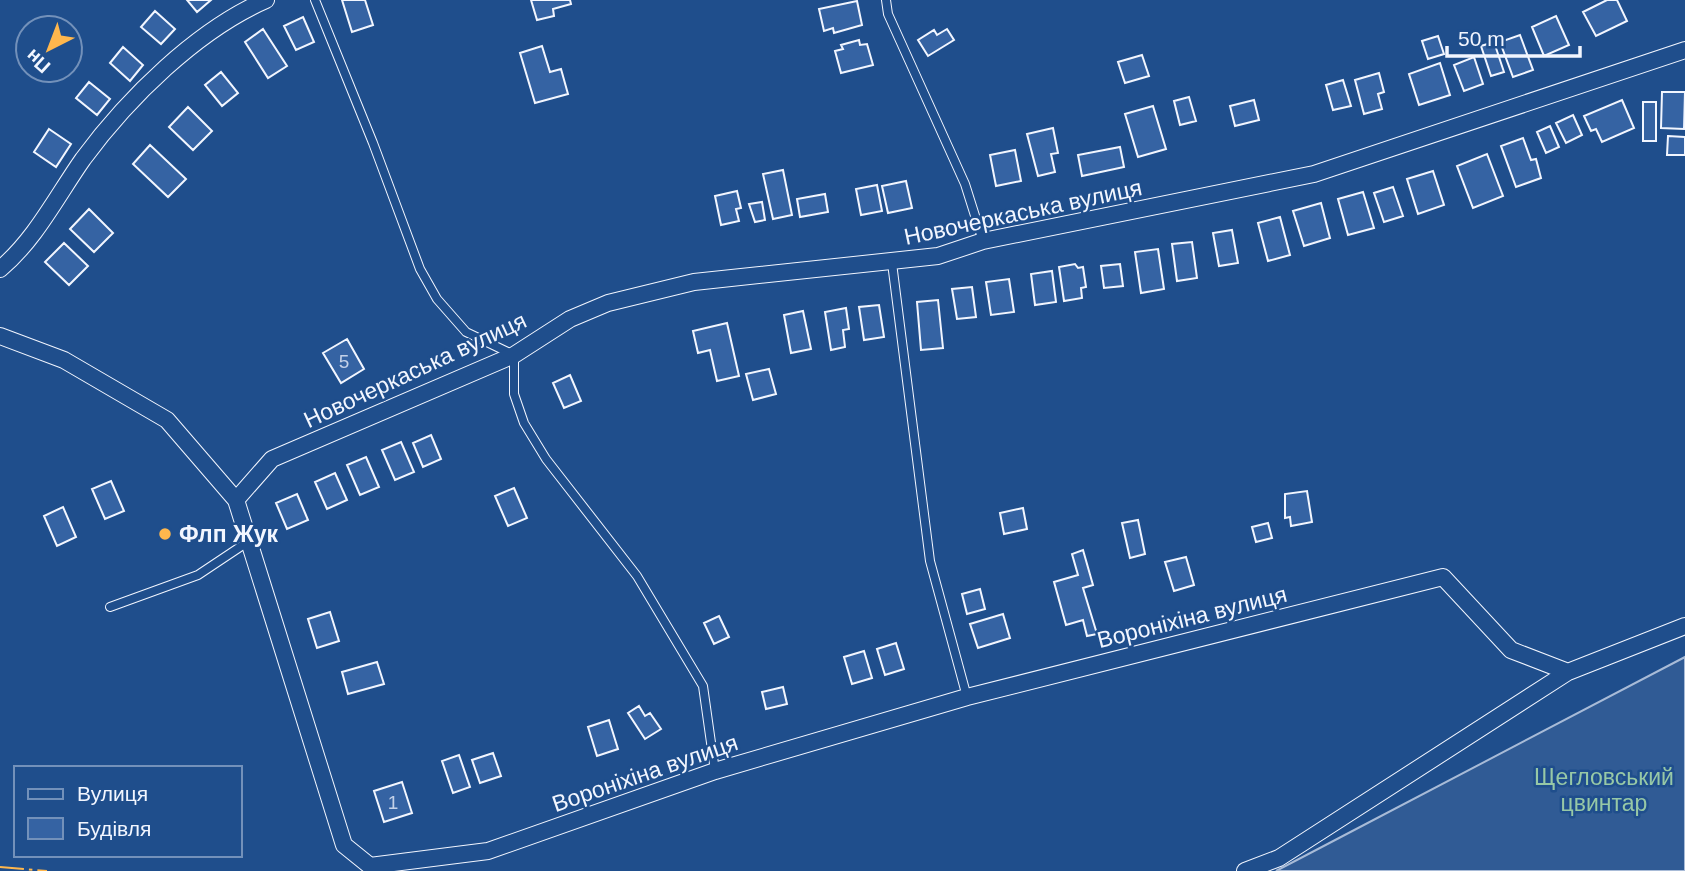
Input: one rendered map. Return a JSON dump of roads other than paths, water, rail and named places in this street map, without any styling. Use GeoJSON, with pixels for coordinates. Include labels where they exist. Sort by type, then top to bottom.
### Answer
{"type":"FeatureCollection","features":[{"type":"Feature","properties":{"kind":"street"},"geometry":{"type":"LineString","coordinates":[[0,269],[30,236],[85,157],[146,89],[225,20],[266,0]]}},
{"type":"Feature","properties":{"kind":"street","name":"Новочеркаська вулиця"},"geometry":{"type":"LineString","coordinates":[[236,499],[272,459],[514,355],[570,319],[636,294],[694,282],[938,257],[983,242],[1314,174],[1685,50]]}},
{"type":"Feature","properties":{"kind":"street","name":"Вороніхіна вулиця"},"geometry":{"type":"LineString","coordinates":[[0,336],[64,360],[167,420],[236,499],[344,845],[370,866],[488,852],[715,771],[967,697],[1443,577],[1511,650],[1568,672]]}},
{"type":"Feature","properties":{"kind":"street"},"geometry":{"type":"LineString","coordinates":[[1245,871],[1279,858],[1568,672],[1685,626]]}},
{"type":"Feature","properties":{"kind":"lane"},"geometry":{"type":"LineString","coordinates":[[315,0],[420,269],[437,299],[466,332],[514,355],[514,394],[524,424],[546,458],[637,576],[703,686],[715,771]]}},
{"type":"Feature","properties":{"kind":"lane"},"geometry":{"type":"LineString","coordinates":[[886,0],[888,13],[965,184],[983,242]]}},
{"type":"Feature","properties":{"kind":"lane"},"geometry":{"type":"LineString","coordinates":[[892,262],[930,561],[967,697]]}},
{"type":"Feature","properties":{"kind":"lane"},"geometry":{"type":"LineString","coordinates":[[110,607],[198,575],[249,541]]}},
{"type":"Feature","properties":{"kind":"place","name":"Флп Жук"},"geometry":{"type":"Point","coordinates":[165,534]}},
{"type":"Feature","properties":{"kind":"park label","name":"Щегловський цвинтар"},"geometry":{"type":"Point","coordinates":[1604,790]}}]}
